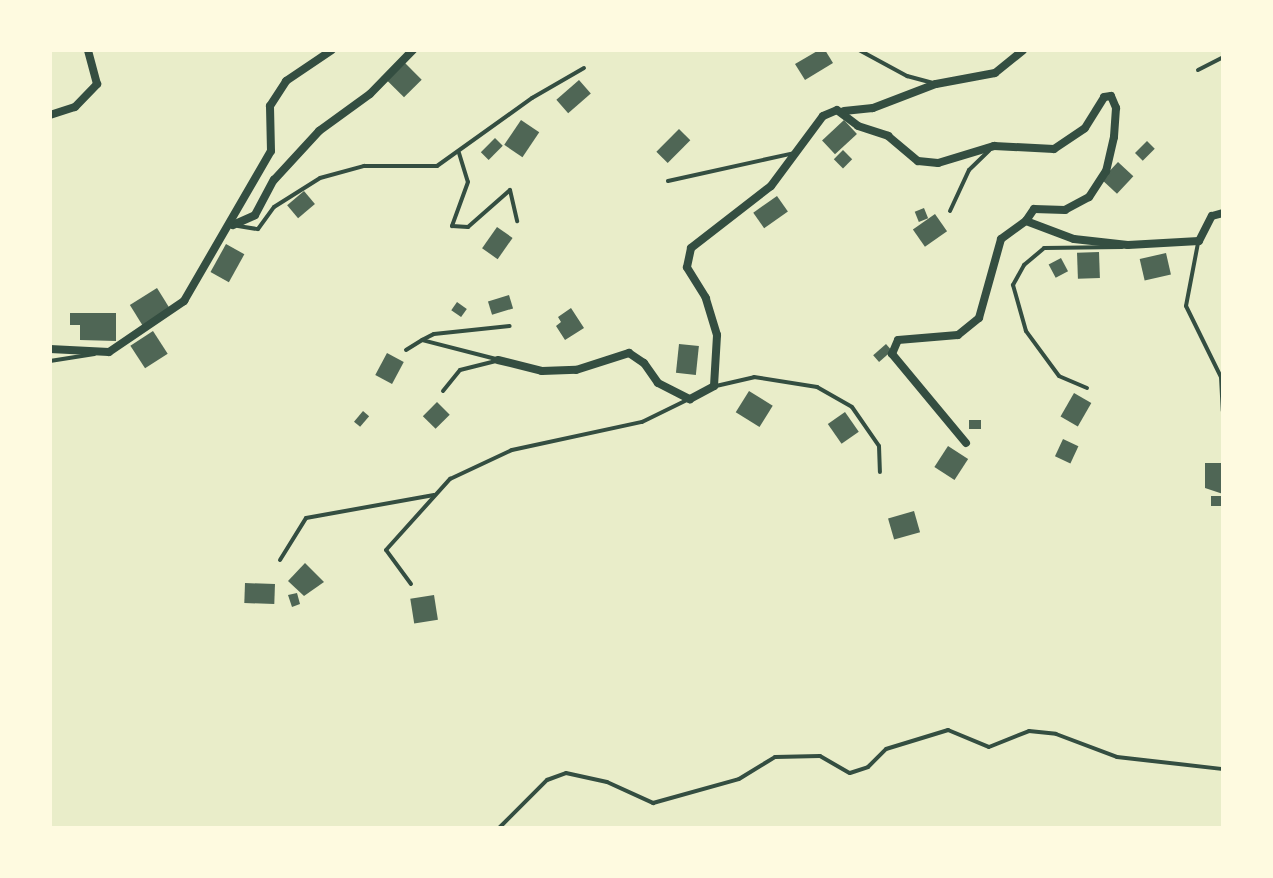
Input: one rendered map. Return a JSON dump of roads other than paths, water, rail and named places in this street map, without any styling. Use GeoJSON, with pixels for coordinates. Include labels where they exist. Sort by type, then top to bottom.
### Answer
{"type":"FeatureCollection","features":[{"type":"Feature","properties":{"kind":"street"},"geometry":{"type":"LineString","coordinates":[[50,115],[75,107],[97,84],[88,50]]}},
{"type":"Feature","properties":{"kind":"street"},"geometry":{"type":"LineString","coordinates":[[50,349],[109,352],[184,301],[232,226],[271,151],[270,106],[286,81],[332,50]]}},
{"type":"Feature","properties":{"kind":"street"},"geometry":{"type":"LineString","coordinates":[[232,226],[255,215],[274,180],[319,131],[370,94],[413,50]]}},
{"type":"Feature","properties":{"kind":"street"},"geometry":{"type":"LineString","coordinates":[[498,360],[542,371],[576,370],[629,353],[644,363],[658,383],[690,399],[714,386],[717,335],[706,298],[687,267],[691,248],[771,186],[800,152],[823,116],[873,108],[936,84],[995,73],[1023,50]]}},
{"type":"Feature","properties":{"kind":"street"},"geometry":{"type":"LineString","coordinates":[[843,111],[918,161],[938,163],[994,146],[1054,149],[1085,128],[1104,97],[1111,96],[1116,108],[1114,137],[1106,171],[1089,197],[1065,210],[1034,209],[1026,221],[1001,239],[979,318],[958,335],[898,340],[892,354],[966,443]]}},
{"type":"Feature","properties":{"kind":"street"},"geometry":{"type":"LineString","coordinates":[[1026,221],[1074,239],[1128,245],[1199,241],[1212,216],[1223,213]]}},
{"type":"Feature","properties":{"kind":"lane"},"geometry":{"type":"LineString","coordinates":[[859,50],[907,76],[936,84]]}},
{"type":"Feature","properties":{"kind":"lane"},"geometry":{"type":"LineString","coordinates":[[1198,70],[1223,57]]}},
{"type":"Feature","properties":{"kind":"lane"},"geometry":{"type":"LineString","coordinates":[[232,226],[258,229],[274,207],[320,178],[364,166],[437,166],[532,98],[584,68]]}},
{"type":"Feature","properties":{"kind":"lane"},"geometry":{"type":"LineString","coordinates":[[950,211],[969,170],[994,146]]}},
{"type":"Feature","properties":{"kind":"lane"},"geometry":{"type":"LineString","coordinates":[[668,181],[800,152]]}},
{"type":"Feature","properties":{"kind":"lane"},"geometry":{"type":"LineString","coordinates":[[459,153],[468,182],[452,226],[468,227],[510,190],[517,221]]}},
{"type":"Feature","properties":{"kind":"lane"},"geometry":{"type":"LineString","coordinates":[[1199,241],[1186,306],[1221,377],[1223,411]]}},
{"type":"Feature","properties":{"kind":"lane"},"geometry":{"type":"LineString","coordinates":[[1087,388],[1059,376],[1026,331],[1013,285],[1024,265],[1044,248],[1128,245]]}},
{"type":"Feature","properties":{"kind":"lane"},"geometry":{"type":"LineString","coordinates":[[406,350],[434,334],[510,326]]}},
{"type":"Feature","properties":{"kind":"lane"},"geometry":{"type":"LineString","coordinates":[[422,340],[498,360]]}},
{"type":"Feature","properties":{"kind":"lane"},"geometry":{"type":"LineString","coordinates":[[50,361],[109,352]]}},
{"type":"Feature","properties":{"kind":"lane"},"geometry":{"type":"LineString","coordinates":[[443,391],[460,370],[498,360]]}},
{"type":"Feature","properties":{"kind":"lane"},"geometry":{"type":"LineString","coordinates":[[714,386],[754,377],[817,387],[852,407],[879,446],[880,472]]}},
{"type":"Feature","properties":{"kind":"lane"},"geometry":{"type":"LineString","coordinates":[[411,584],[386,550],[450,479],[512,450],[642,422],[690,399]]}},
{"type":"Feature","properties":{"kind":"lane"},"geometry":{"type":"LineString","coordinates":[[280,560],[306,518],[436,494]]}},
{"type":"Feature","properties":{"kind":"lane"},"geometry":{"type":"LineString","coordinates":[[499,828],[547,780],[566,773],[607,782],[653,803],[739,779],[775,757],[820,756],[850,773],[868,767],[886,749],[948,730],[989,747],[1029,731],[1056,734],[1117,757],[1223,769]]}},
{"type":"Feature","properties":{"kind":"lane"},"geometry":{"type":"LineString","coordinates":[[327,828],[411,828]]}}]}
